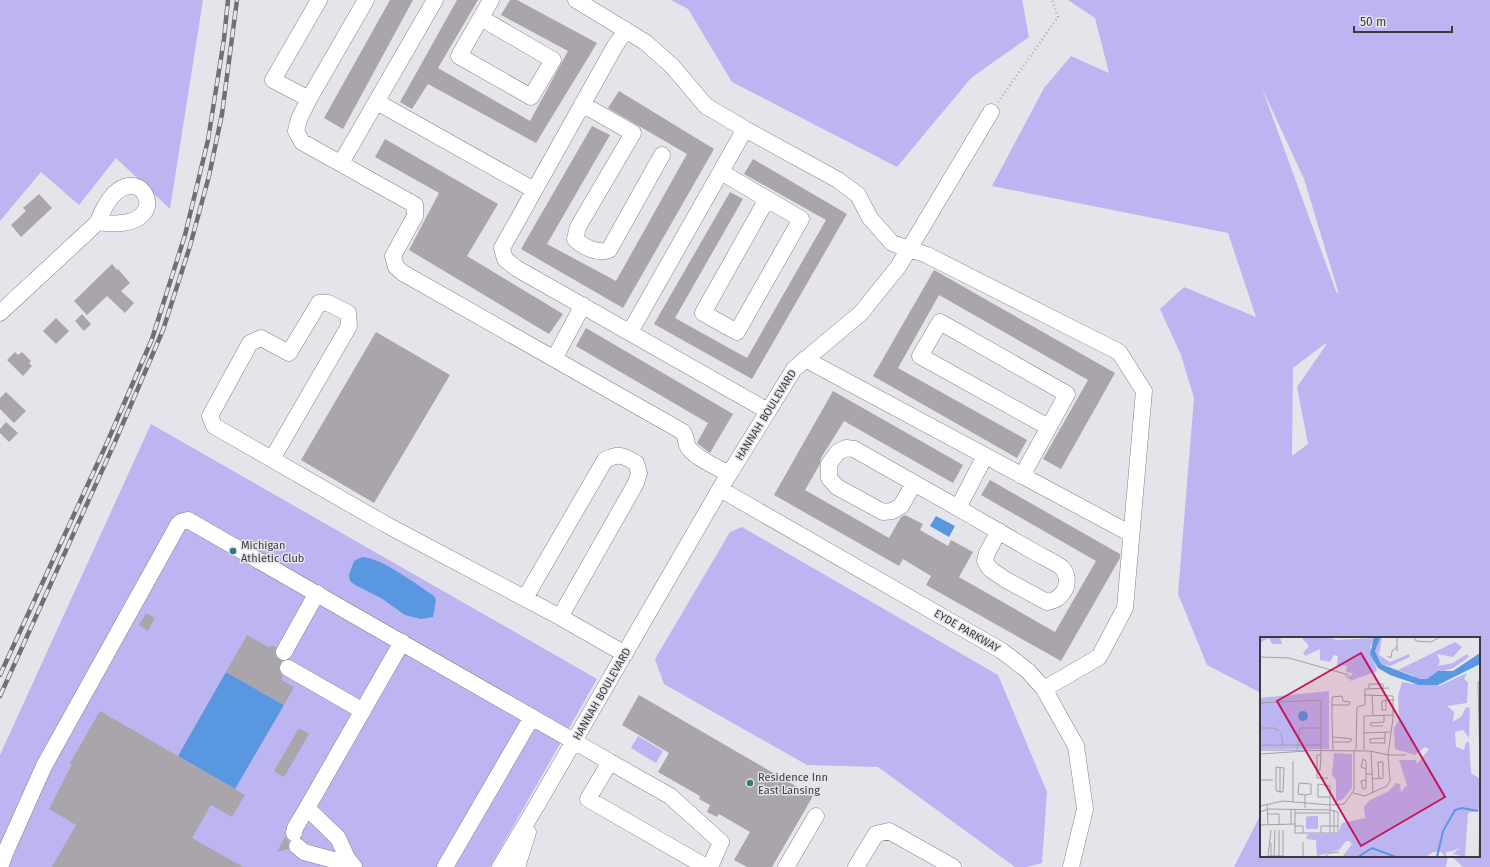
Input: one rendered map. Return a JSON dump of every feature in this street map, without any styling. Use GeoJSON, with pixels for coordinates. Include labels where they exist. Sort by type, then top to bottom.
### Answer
{"type":"FeatureCollection","features":[{"type":"Feature","properties":{"kind":"street"},"geometry":{"type":"LineString","coordinates":[[309,99],[273,80],[319,0]]}},
{"type":"Feature","properties":{"kind":"street"},"geometry":{"type":"LineString","coordinates":[[366,0],[309,99],[299,119],[296,131],[302,142],[415,205],[415,216],[393,256],[396,267],[403,273],[683,432],[686,437],[686,445],[692,452],[729,474]]}},
{"type":"Feature","properties":{"kind":"street"},"geometry":{"type":"LineString","coordinates":[[341,164],[435,0]]}},
{"type":"Feature","properties":{"kind":"street"},"geometry":{"type":"LineString","coordinates":[[481,18],[552,60],[530,97],[459,56],[491,0]]}},
{"type":"Feature","properties":{"kind":"street"},"geometry":{"type":"LineString","coordinates":[[576,0],[645,42],[672,66],[706,106],[838,180],[858,194],[870,218],[892,244],[927,255],[1119,352],[1144,391],[1125,608],[1099,657],[1044,689]]}},
{"type":"Feature","properties":{"kind":"street"},"geometry":{"type":"LineString","coordinates":[[626,30],[615,46],[582,104],[502,248],[505,259],[516,268],[768,411]]}},
{"type":"Feature","properties":{"kind":"street"},"geometry":{"type":"LineString","coordinates":[[377,102],[534,190]]}},
{"type":"Feature","properties":{"kind":"street"},"geometry":{"type":"LineString","coordinates":[[582,104],[633,133],[578,227],[575,239],[580,244],[591,250],[604,252],[609,250],[662,155]]}},
{"type":"Feature","properties":{"kind":"street","name":"HANNAH BOULEVARD"},"geometry":{"type":"LineString","coordinates":[[500,867],[538,805],[720,489],[794,369],[861,313],[898,267],[991,112]]}},
{"type":"Feature","properties":{"kind":"street"},"geometry":{"type":"LineString","coordinates":[[630,332],[745,129]]}},
{"type":"Feature","properties":{"kind":"street"},"geometry":{"type":"LineString","coordinates":[[721,172],[801,218],[737,332],[702,313],[767,199]]}},
{"type":"Feature","properties":{"kind":"street"},"geometry":{"type":"LineString","coordinates":[[0,313],[98,222]]}},
{"type":"Feature","properties":{"kind":"street"},"geometry":{"type":"LineString","coordinates":[[272,459],[349,326],[348,313],[328,303],[319,303],[288,353],[261,338],[250,342],[210,416],[214,426],[386,524],[560,616],[625,654]]}},
{"type":"Feature","properties":{"kind":"street"},"geometry":{"type":"LineString","coordinates":[[554,359],[583,305]]}},
{"type":"Feature","properties":{"kind":"street"},"geometry":{"type":"LineString","coordinates":[[1022,476],[1067,394],[940,322],[920,356],[1048,427]]}},
{"type":"Feature","properties":{"kind":"street"},"geometry":{"type":"LineString","coordinates":[[806,359],[1131,534]]}},
{"type":"Feature","properties":{"kind":"street"},"geometry":{"type":"LineString","coordinates":[[914,483],[901,506],[892,511],[883,512],[837,487],[829,478],[830,464],[838,452],[846,448],[854,449],[999,531],[1063,568],[1068,581],[1062,595],[1054,601],[1047,602],[1006,580],[990,569],[985,561],[999,531]]}},
{"type":"Feature","properties":{"kind":"street"},"geometry":{"type":"LineString","coordinates":[[525,598],[604,460],[614,455],[626,457],[636,463],[639,473],[636,483],[560,616]]}},
{"type":"Feature","properties":{"kind":"street"},"geometry":{"type":"LineString","coordinates":[[958,508],[985,456]]}},
{"type":"Feature","properties":{"kind":"street","name":"EYDE PARKWAY"},"geometry":{"type":"LineString","coordinates":[[720,489],[1002,651],[1028,671],[1044,689],[1076,746],[1085,809],[1071,867]]}},
{"type":"Feature","properties":{"kind":"street"},"geometry":{"type":"LineString","coordinates":[[0,867],[44,766],[180,522],[184,520],[192,521],[670,796],[721,842],[710,867]]}},
{"type":"Feature","properties":{"kind":"street"},"geometry":{"type":"LineString","coordinates":[[284,652],[317,594]]}},
{"type":"Feature","properties":{"kind":"street"},"geometry":{"type":"LineString","coordinates":[[353,866],[304,852],[295,840],[307,808],[402,642]]}},
{"type":"Feature","properties":{"kind":"street"},"geometry":{"type":"LineString","coordinates":[[288,668],[363,711]]}},
{"type":"Feature","properties":{"kind":"street"},"geometry":{"type":"LineString","coordinates":[[445,867],[532,717]]}},
{"type":"Feature","properties":{"kind":"street"},"geometry":{"type":"LineString","coordinates":[[610,762],[588,799],[706,867]]}},
{"type":"Feature","properties":{"kind":"street","name":"HANNAH BOULEVARD"},"geometry":{"type":"LineString","coordinates":[[517,867],[538,805]]}},
{"type":"Feature","properties":{"kind":"street"},"geometry":{"type":"LineString","coordinates":[[307,808],[338,838],[347,858],[353,866]]}},
{"type":"Feature","properties":{"kind":"street"},"geometry":{"type":"LineString","coordinates":[[786,867],[816,816]]}},
{"type":"Feature","properties":{"kind":"street"},"geometry":{"type":"LineString","coordinates":[[856,867],[876,834],[889,831],[953,867]]}},
{"type":"Feature","properties":{"kind":"path"},"geometry":{"type":"LineString","coordinates":[[991,112],[1058,17],[1052,0]]}},
{"type":"Feature","properties":{"kind":"shaded area"},"geometry":{"type":"Polygon","coordinates":[[[0,0],[203,0],[170,209],[116,158],[79,205],[41,172],[0,221],[0,0]]]}},
{"type":"Feature","properties":{"kind":"shaded area"},"geometry":{"type":"Polygon","coordinates":[[[671,0],[1022,0],[1029,37],[971,78],[897,167],[732,82],[688,9],[671,0]]]}},
{"type":"Feature","properties":{"kind":"shaded area"},"geometry":{"type":"Polygon","coordinates":[[[1068,0],[1490,0],[1490,867],[1463,867],[1452,857],[1480,857],[1480,637],[1260,637],[1260,692],[1207,665],[1178,594],[1194,398],[1181,355],[1160,309],[1184,287],[1256,317],[1228,233],[992,186],[1044,88],[1071,56],[1109,73],[1095,18],[1068,0]],[[1262,88],[1337,294],[1338,291],[1304,179],[1262,88]],[[1326,343],[1293,368],[1292,456],[1308,444],[1297,387],[1326,343]]]}},
{"type":"Feature","properties":{"kind":"shaded area","name":"Michigan Athletic Club"},"geometry":{"type":"Polygon","coordinates":[[[151,424],[597,679],[490,867],[0,867],[0,755],[151,424]]]}},
{"type":"Feature","properties":{"kind":"shaded area"},"geometry":{"type":"Polygon","coordinates":[[[742,527],[998,675],[1047,792],[1042,863],[1027,867],[1015,867],[878,767],[807,765],[664,684],[655,659],[730,532],[742,527]]]}},
{"type":"Feature","properties":{"kind":"shaded area"},"geometry":{"type":"Polygon","coordinates":[[[638,736],[663,751],[656,763],[631,748],[638,736]]]}},
{"type":"Feature","properties":{"kind":"shaded area"},"geometry":{"type":"Polygon","coordinates":[[[1260,816],[1260,857],[1448,857],[1446,867],[1234,867],[1260,816]]]}},
{"type":"Feature","properties":{"kind":"water"},"geometry":{"type":"Polygon","coordinates":[[[936,516],[955,526],[949,537],[930,526],[936,516]]]}},
{"type":"Feature","properties":{"kind":"water"},"geometry":{"type":"Polygon","coordinates":[[[362,557],[370,558],[389,567],[434,596],[436,600],[433,617],[421,619],[405,615],[381,598],[350,581],[349,575],[354,561],[362,557]]]}},
{"type":"Feature","properties":{"kind":"water"},"geometry":{"type":"Polygon","coordinates":[[[226,672],[284,705],[235,789],[178,756],[226,672]]]}},
{"type":"Feature","properties":{"kind":"building"},"geometry":{"type":"Polygon","coordinates":[[[390,0],[413,0],[343,129],[324,118],[390,0]]]}},
{"type":"Feature","properties":{"kind":"building"},"geometry":{"type":"Polygon","coordinates":[[[457,0],[478,0],[438,68],[530,121],[568,51],[501,15],[510,0],[517,0],[597,43],[536,143],[428,84],[412,109],[400,102],[457,0]]]}},
{"type":"Feature","properties":{"kind":"building"},"geometry":{"type":"Polygon","coordinates":[[[619,91],[714,149],[623,308],[521,249],[592,126],[610,135],[547,244],[616,281],[687,154],[608,108],[619,91]]]}},
{"type":"Feature","properties":{"kind":"building"},"geometry":{"type":"Polygon","coordinates":[[[385,139],[498,204],[467,256],[563,314],[549,334],[409,250],[439,193],[375,157],[385,139]]]}},
{"type":"Feature","properties":{"kind":"building"},"geometry":{"type":"Polygon","coordinates":[[[753,159],[847,214],[752,379],[654,324],[730,192],[743,199],[675,318],[747,358],[826,220],[744,174],[753,159]]]}},
{"type":"Feature","properties":{"kind":"building"},"geometry":{"type":"Polygon","coordinates":[[[39,194],[52,208],[21,237],[11,225],[26,211],[23,208],[39,194]]]}},
{"type":"Feature","properties":{"kind":"building"},"geometry":{"type":"Polygon","coordinates":[[[112,264],[130,283],[121,291],[134,303],[125,313],[107,296],[87,315],[74,301],[112,264]]]}},
{"type":"Feature","properties":{"kind":"building"},"geometry":{"type":"Polygon","coordinates":[[[934,270],[1115,373],[1061,469],[1043,459],[1088,380],[939,295],[898,368],[1027,440],[1017,458],[873,376],[934,270]]]}},
{"type":"Feature","properties":{"kind":"building"},"geometry":{"type":"Polygon","coordinates":[[[82,314],[91,324],[84,331],[75,321],[82,314]]]}},
{"type":"Feature","properties":{"kind":"building"},"geometry":{"type":"Polygon","coordinates":[[[56,318],[69,331],[56,344],[43,331],[56,318]]]}},
{"type":"Feature","properties":{"kind":"building"},"geometry":{"type":"Polygon","coordinates":[[[586,328],[733,414],[710,453],[697,443],[708,423],[576,346],[586,328]]]}},
{"type":"Feature","properties":{"kind":"building"},"geometry":{"type":"Polygon","coordinates":[[[376,332],[450,375],[374,503],[301,460],[376,332]]]}},
{"type":"Feature","properties":{"kind":"building"},"geometry":{"type":"Polygon","coordinates":[[[15,352],[18,355],[22,352],[31,361],[29,363],[32,366],[23,376],[7,360],[15,352]]]}},
{"type":"Feature","properties":{"kind":"building"},"geometry":{"type":"Polygon","coordinates":[[[833,391],[963,465],[953,483],[844,421],[821,458],[820,464],[805,490],[889,538],[901,517],[905,515],[923,524],[920,530],[948,546],[951,540],[973,552],[959,577],[1055,632],[1096,561],[981,495],[990,480],[1120,554],[1120,558],[1061,661],[926,585],[931,576],[903,559],[899,566],[774,495],[833,391]]]}},
{"type":"Feature","properties":{"kind":"building"},"geometry":{"type":"Polygon","coordinates":[[[6,392],[26,411],[14,423],[0,409],[0,398],[6,392]]]}},
{"type":"Feature","properties":{"kind":"building"},"geometry":{"type":"Polygon","coordinates":[[[6,422],[18,433],[9,442],[0,433],[0,429],[6,422]]]}},
{"type":"Feature","properties":{"kind":"building"},"geometry":{"type":"Polygon","coordinates":[[[146,613],[155,618],[148,631],[139,625],[146,613]]]}},
{"type":"Feature","properties":{"kind":"building"},"geometry":{"type":"Polygon","coordinates":[[[247,635],[270,648],[272,645],[276,647],[276,656],[282,661],[279,668],[283,676],[281,680],[294,687],[284,705],[226,672],[247,635]]]}},
{"type":"Feature","properties":{"kind":"building","name":"Residence Inn East Lansing"},"geometry":{"type":"Polygon","coordinates":[[[639,695],[813,796],[772,867],[747,867],[734,860],[750,832],[719,814],[717,817],[707,812],[710,805],[699,799],[700,796],[658,772],[669,753],[622,725],[639,695]]]}},
{"type":"Feature","properties":{"kind":"building"},"geometry":{"type":"Polygon","coordinates":[[[100,711],[245,795],[232,817],[211,805],[192,838],[243,867],[52,867],[76,825],[49,809],[72,764],[70,763],[100,711]]]}},
{"type":"Feature","properties":{"kind":"building"},"geometry":{"type":"Polygon","coordinates":[[[299,728],[309,734],[284,777],[274,771],[299,728]]]}},
{"type":"Feature","properties":{"kind":"building"},"geometry":{"type":"Polygon","coordinates":[[[285,837],[289,841],[288,849],[277,852],[285,837]]]}},
{"type":"Feature","properties":{"kind":"railway"},"geometry":{"type":"LineString","coordinates":[[0,675],[106,445],[152,339],[185,235],[208,140],[224,39],[228,0]]}},
{"type":"Feature","properties":{"kind":"railway"},"geometry":{"type":"LineString","coordinates":[[0,696],[115,442],[163,330],[190,246],[209,176],[222,114],[237,0]]}},
{"type":"Feature","properties":{"kind":"place","name":"Michigan Athletic Club"},"geometry":{"type":"Point","coordinates":[233,551]}},
{"type":"Feature","properties":{"kind":"place","name":"Residence Inn East Lansing"},"geometry":{"type":"Point","coordinates":[750,783]}}]}
